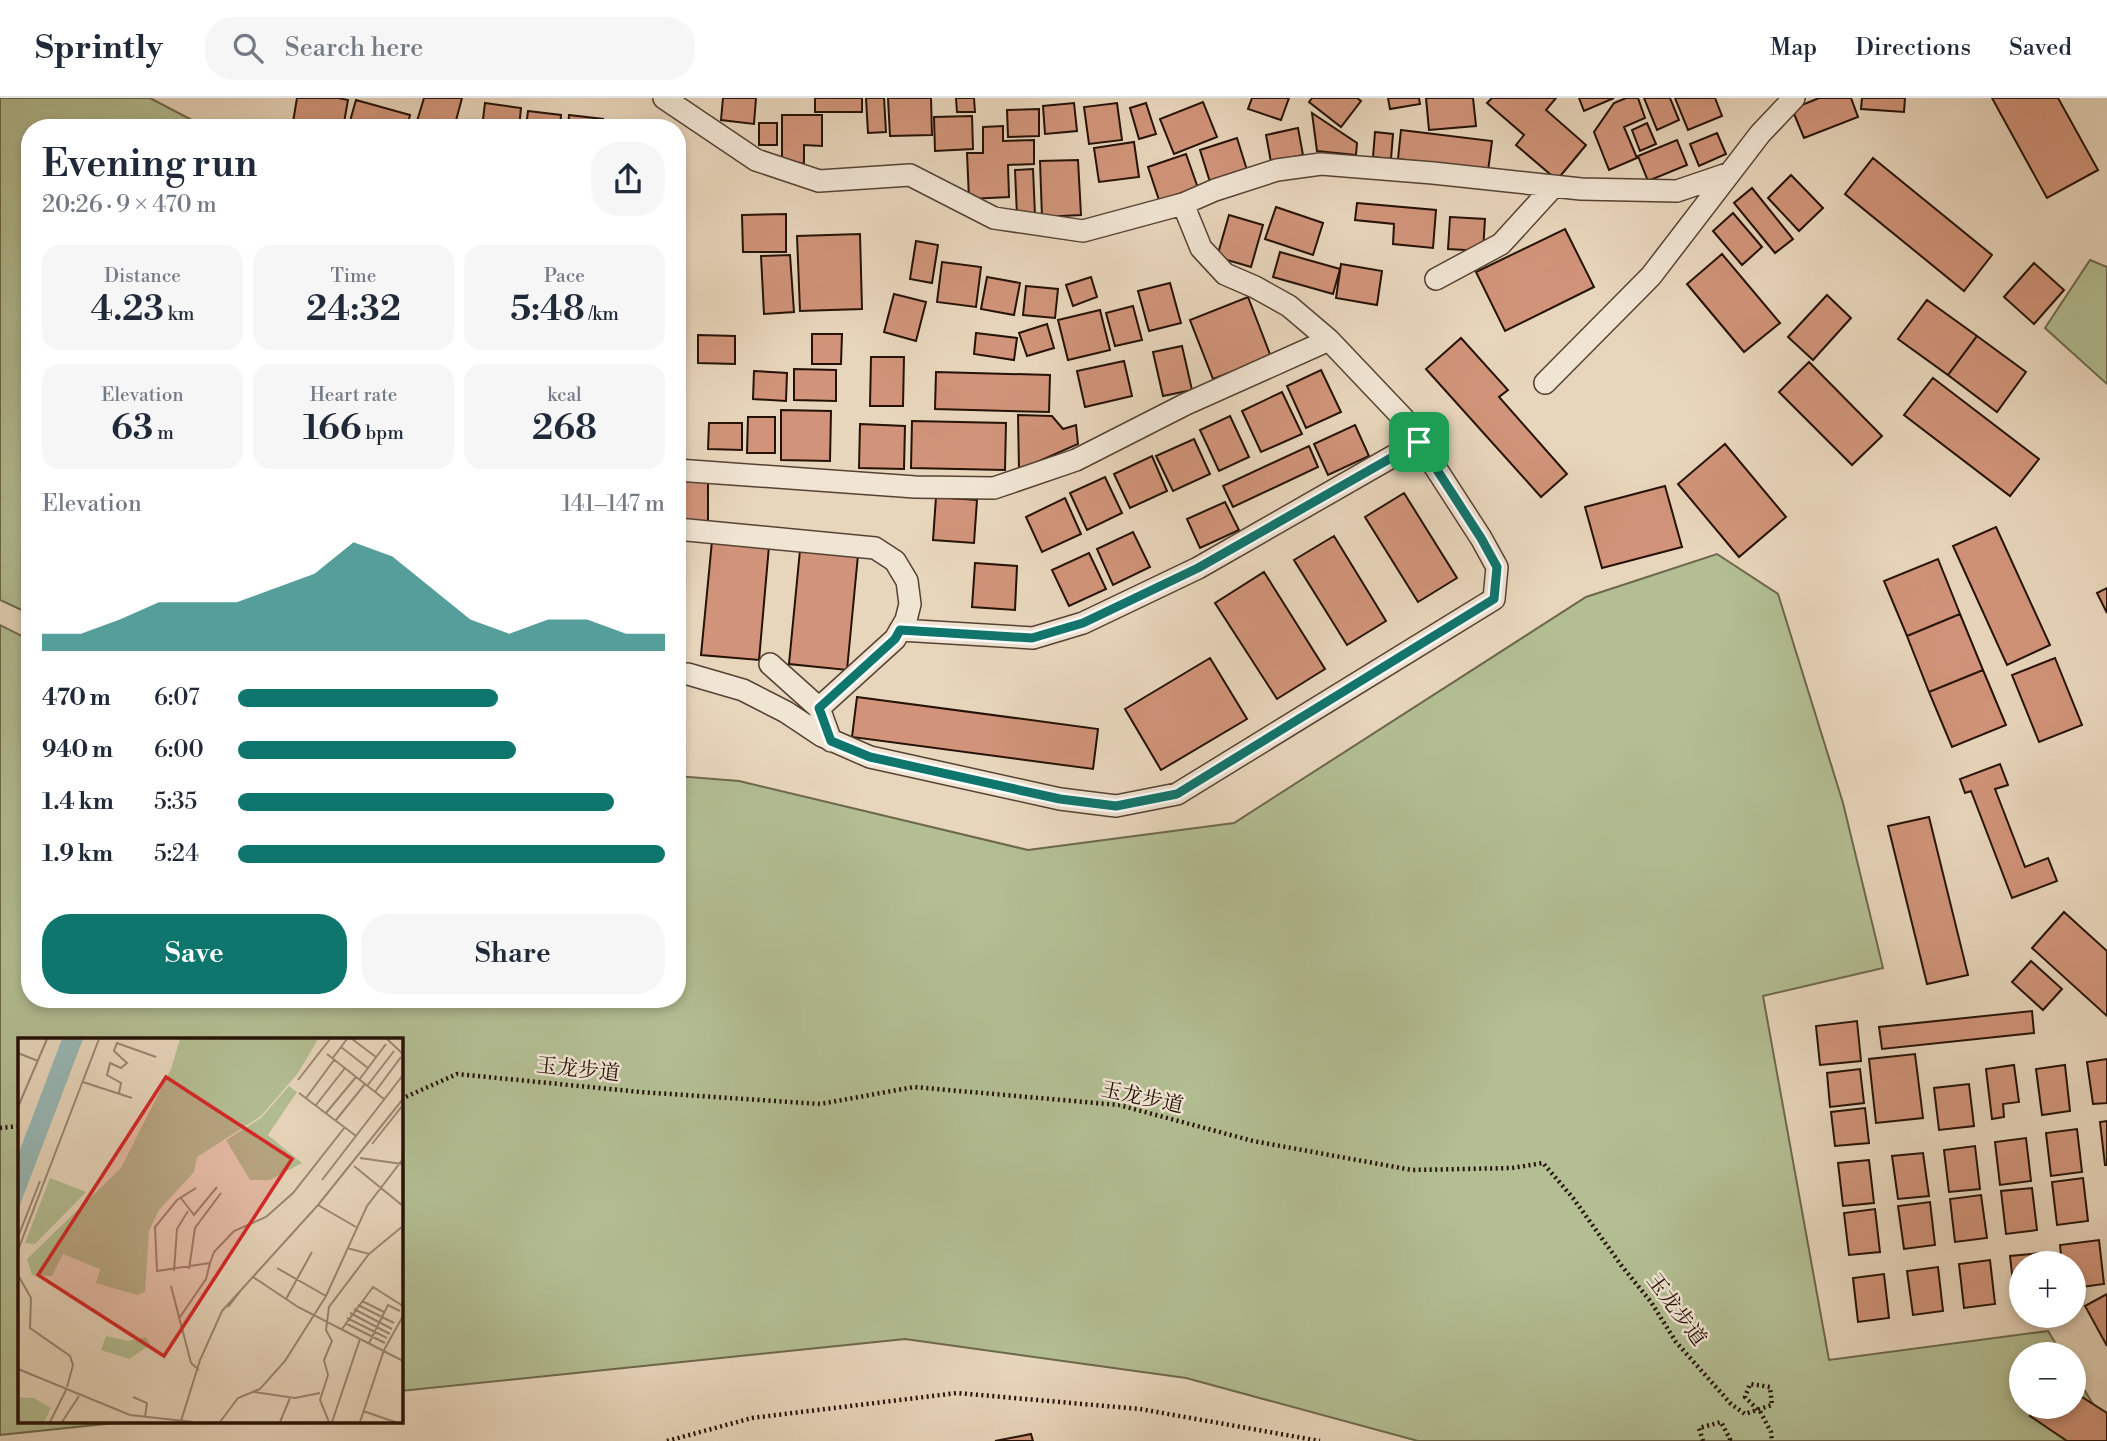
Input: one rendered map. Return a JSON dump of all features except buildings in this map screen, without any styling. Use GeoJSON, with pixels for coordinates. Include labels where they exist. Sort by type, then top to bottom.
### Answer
{"type":"FeatureCollection","features":[{"type":"Feature","properties":{"kind":"street"},"geometry":{"type":"LineString","coordinates":[[664,98],[756,160],[819,181],[910,175],[994,218],[1083,231],[1182,204],[1214,190],[1277,170],[1321,164],[1581,189],[1677,191],[1730,173]]}},
{"type":"Feature","properties":{"kind":"street"},"geometry":{"type":"LineString","coordinates":[[1545,383],[1651,276],[1760,134],[1794,98]]}},
{"type":"Feature","properties":{"kind":"street"},"geometry":{"type":"LineString","coordinates":[[1436,279],[1501,244],[1554,186]]}},
{"type":"Feature","properties":{"kind":"street"},"geometry":{"type":"LineString","coordinates":[[688,674],[743,690],[786,712],[831,741],[870,757],[1060,799],[1116,806],[1177,794],[1494,599],[1497,567],[1404,419],[1329,340],[1289,306],[1225,274],[1201,248],[1182,204]]}},
{"type":"Feature","properties":{"kind":"street"},"geometry":{"type":"LineString","coordinates":[[686,471],[915,488],[994,488],[1076,460],[1186,404],[1329,340]]}},
{"type":"Feature","properties":{"kind":"street"},"geometry":{"type":"LineString","coordinates":[[900,630],[1032,638],[1083,623],[1198,568],[1419,442]]}},
{"type":"Feature","properties":{"kind":"street"},"geometry":{"type":"LineString","coordinates":[[686,530],[874,548],[895,561],[907,581],[910,604],[906,620],[895,639],[819,708]]}},
{"type":"Feature","properties":{"kind":"street"},"geometry":{"type":"LineString","coordinates":[[770,664],[819,708],[831,741]]}},
{"type":"Feature","properties":{"kind":"path","name":"玉龙步道"},"geometry":{"type":"LineString","coordinates":[[402,1099],[457,1074],[640,1093],[820,1104],[914,1087],[1119,1105],[1253,1141],[1412,1170],[1511,1168],[1543,1163],[1573,1198],[1651,1302],[1676,1342],[1731,1404],[1745,1414],[1758,1410]]}},
{"type":"Feature","properties":{"kind":"path"},"geometry":{"type":"LineString","coordinates":[[0,1128],[18,1126]]}},
{"type":"Feature","properties":{"kind":"path"},"geometry":{"type":"LineString","coordinates":[[1758,1410],[1772,1405],[1770,1387],[1750,1384],[1745,1397],[1758,1410],[1771,1432],[1772,1441]]}},
{"type":"Feature","properties":{"kind":"path"},"geometry":{"type":"LineString","coordinates":[[667,1441],[752,1418],[957,1393],[1140,1409],[1320,1441]]}},
{"type":"Feature","properties":{"kind":"path"},"geometry":{"type":"LineString","coordinates":[[1703,1441],[1699,1428],[1721,1422],[1730,1439],[1728,1441]]}},
{"type":"Feature","properties":{"kind":"green space"},"geometry":{"type":"Polygon","coordinates":[[[0,98],[150,98],[190,119],[21,119],[21,610],[0,600],[0,98]]]}},
{"type":"Feature","properties":{"kind":"green space"},"geometry":{"type":"Polygon","coordinates":[[[2090,260],[2107,267],[2107,384],[2045,328],[2090,260]]]}},
{"type":"Feature","properties":{"kind":"green space"},"geometry":{"type":"Polygon","coordinates":[[[1717,554],[1778,594],[1843,803],[1883,968],[1763,996],[1829,1360],[2048,1331],[2055,1342],[2009,1342],[2009,1419],[2086,1419],[2086,1393],[2107,1427],[2107,1441],[1418,1441],[1186,1378],[905,1339],[402,1391],[402,1038],[18,1038],[18,1424],[105,1424],[0,1435],[0,625],[21,636],[21,1008],[686,1008],[686,777],[739,781],[1028,850],[1234,823],[1586,597],[1717,554]]]}},
{"type":"Feature","properties":{"kind":"route"},"geometry":{"type":"LineString","coordinates":[[1419,442],[1497,567],[1494,599],[1177,794],[1116,806],[1060,799],[870,757],[831,741],[819,708],[895,639],[900,630],[1032,638],[1083,623],[1198,568],[1419,442]]}}]}
